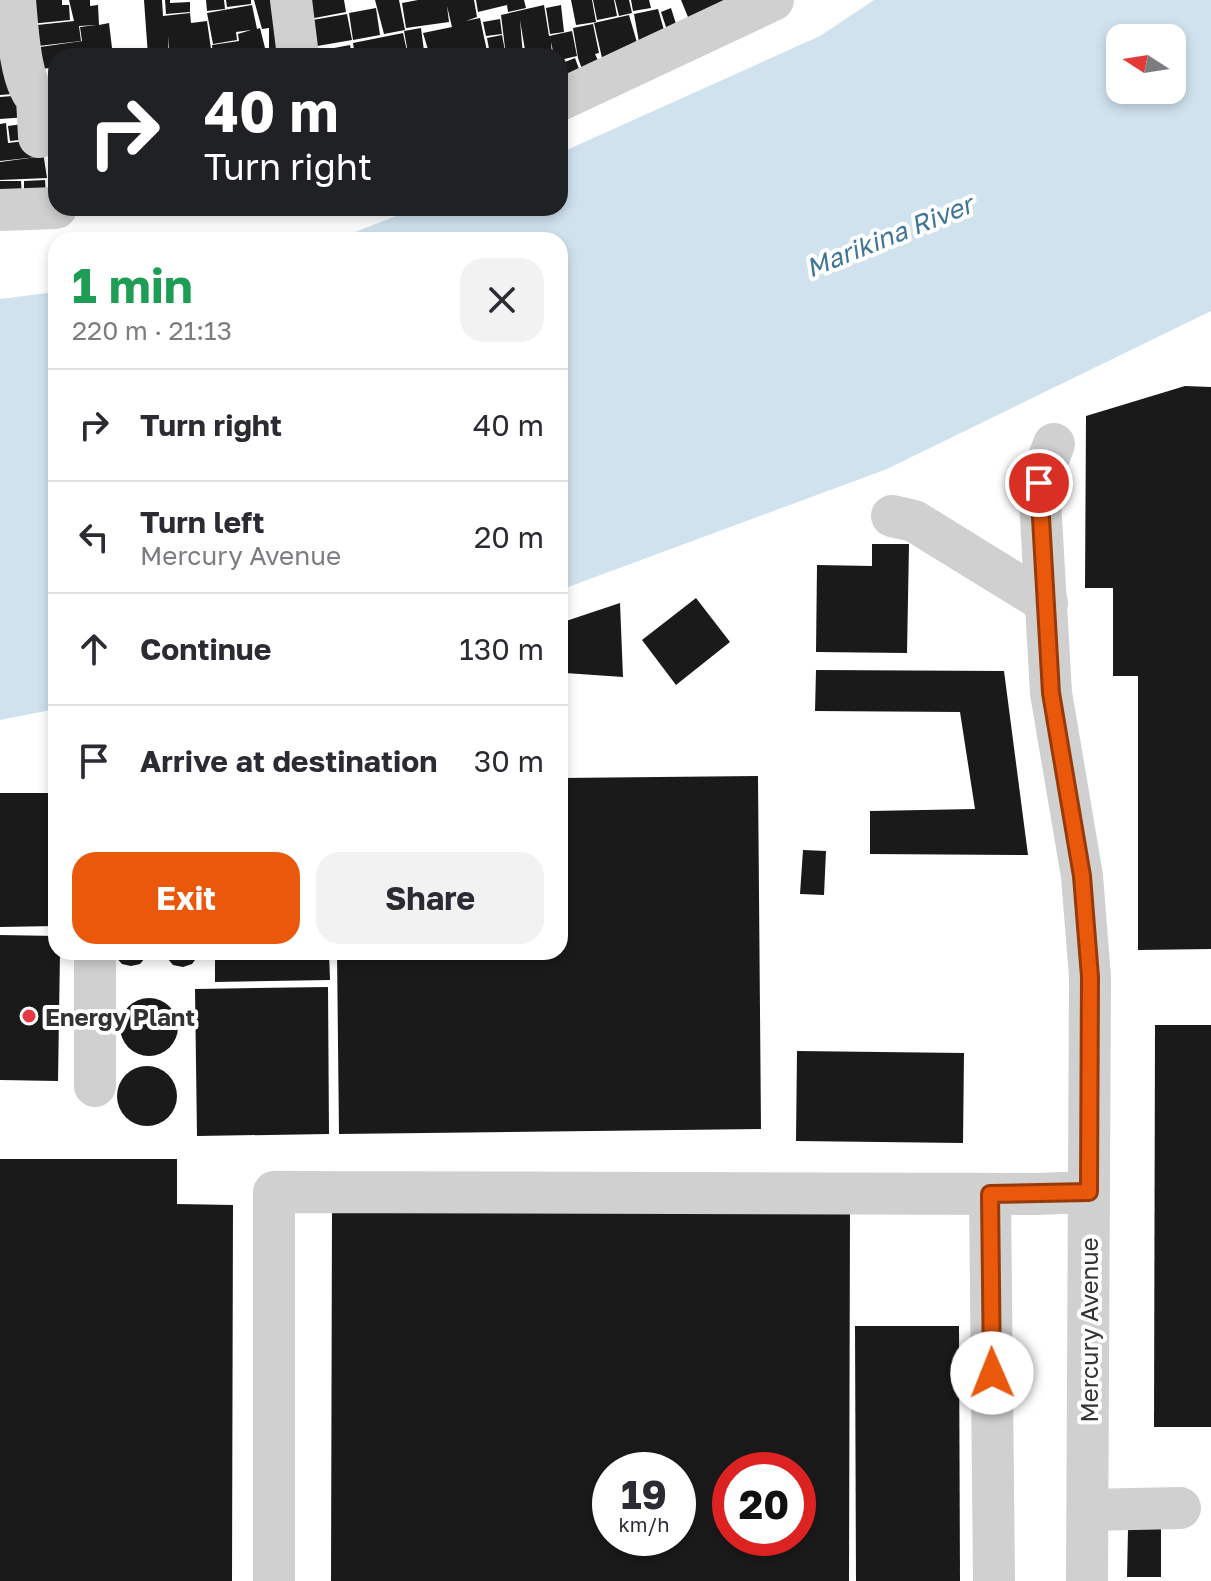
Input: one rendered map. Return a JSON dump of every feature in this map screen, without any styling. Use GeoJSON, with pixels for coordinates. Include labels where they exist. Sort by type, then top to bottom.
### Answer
{"type":"FeatureCollection","features":[{"type":"Feature","properties":{"kind":"street"},"geometry":{"type":"LineString","coordinates":[[15,0],[22,57],[31,93],[37,98],[39,137]]}},
{"type":"Feature","properties":{"kind":"street"},"geometry":{"type":"LineString","coordinates":[[291,0],[297,48]]}},
{"type":"Feature","properties":{"kind":"street"},"geometry":{"type":"LineString","coordinates":[[568,96],[773,0]]}},
{"type":"Feature","properties":{"kind":"street"},"geometry":{"type":"LineString","coordinates":[[0,210],[48,208]]}},
{"type":"Feature","properties":{"kind":"street","name":"Mercury Avenue"},"geometry":{"type":"LineString","coordinates":[[1054,444],[1039,483],[1051,693],[1082,876],[1088,948],[1087,1581]]}},
{"type":"Feature","properties":{"kind":"street"},"geometry":{"type":"LineString","coordinates":[[892,516],[914,521],[1047,603]]}},
{"type":"Feature","properties":{"kind":"street"},"geometry":{"type":"LineString","coordinates":[[95,960],[95,1086]]}},
{"type":"Feature","properties":{"kind":"street"},"geometry":{"type":"LineString","coordinates":[[274,1581],[274,1192],[1089,1192]]}},
{"type":"Feature","properties":{"kind":"street"},"geometry":{"type":"LineString","coordinates":[[990,1194],[994,1581]]}},
{"type":"Feature","properties":{"kind":"street"},"geometry":{"type":"LineString","coordinates":[[1088,1510],[1180,1508]]}},
{"type":"Feature","properties":{"kind":"water","name":"Marikina River"},"geometry":{"type":"Polygon","coordinates":[[[874,0],[1211,0],[1211,311],[887,469],[568,587],[568,232],[355,232],[396,216],[568,216],[568,149],[820,36],[874,0]]]}},
{"type":"Feature","properties":{"kind":"water"},"geometry":{"type":"Polygon","coordinates":[[[48,293],[48,711],[0,720],[0,299],[48,293]]]}},
{"type":"Feature","properties":{"kind":"building"},"geometry":{"type":"Polygon","coordinates":[[[26,0],[62,0],[62,5],[69,5],[70,20],[30,24],[26,0]]]}},
{"type":"Feature","properties":{"kind":"building"},"geometry":{"type":"Polygon","coordinates":[[[69,0],[90,0],[90,6],[98,5],[99,25],[109,23],[112,48],[48,48],[48,68],[35,70],[33,48],[82,41],[80,27],[96,25],[79,26],[81,41],[30,47],[28,26],[74,21],[69,0]]]}},
{"type":"Feature","properties":{"kind":"building"},"geometry":{"type":"Polygon","coordinates":[[[144,0],[162,0],[163,16],[190,13],[191,23],[207,21],[211,48],[169,48],[168,36],[168,48],[147,48],[144,0]]]}},
{"type":"Feature","properties":{"kind":"building"},"geometry":{"type":"Polygon","coordinates":[[[165,0],[170,0],[170,3],[190,2],[190,12],[166,14],[165,0]]]}},
{"type":"Feature","properties":{"kind":"building"},"geometry":{"type":"Polygon","coordinates":[[[206,0],[224,0],[225,9],[207,11],[206,0]]]}},
{"type":"Feature","properties":{"kind":"building"},"geometry":{"type":"Polygon","coordinates":[[[226,0],[251,0],[251,4],[227,7],[226,0]]]}},
{"type":"Feature","properties":{"kind":"building"},"geometry":{"type":"Polygon","coordinates":[[[254,0],[285,0],[294,48],[269,48],[269,28],[262,29],[254,0]]]}},
{"type":"Feature","properties":{"kind":"building"},"geometry":{"type":"Polygon","coordinates":[[[300,0],[344,0],[346,12],[299,21],[300,0]]]}},
{"type":"Feature","properties":{"kind":"building"},"geometry":{"type":"Polygon","coordinates":[[[375,0],[399,0],[405,30],[384,34],[375,0]]]}},
{"type":"Feature","properties":{"kind":"building"},"geometry":{"type":"Polygon","coordinates":[[[474,0],[477,17],[466,21],[480,18],[486,48],[428,48],[423,33],[452,27],[447,6],[449,22],[406,28],[402,3],[474,0]]]}},
{"type":"Feature","properties":{"kind":"building"},"geometry":{"type":"Polygon","coordinates":[[[476,0],[524,0],[526,8],[508,12],[507,5],[478,12],[476,0]]]}},
{"type":"Feature","properties":{"kind":"building"},"geometry":{"type":"Polygon","coordinates":[[[571,0],[592,0],[596,22],[576,25],[571,0]]]}},
{"type":"Feature","properties":{"kind":"building"},"geometry":{"type":"Polygon","coordinates":[[[593,0],[614,0],[617,16],[597,20],[593,0]]]}},
{"type":"Feature","properties":{"kind":"building"},"geometry":{"type":"Polygon","coordinates":[[[615,0],[629,0],[632,13],[619,16],[615,0]]]}},
{"type":"Feature","properties":{"kind":"building"},"geometry":{"type":"Polygon","coordinates":[[[631,0],[649,0],[651,8],[633,11],[631,0]]]}},
{"type":"Feature","properties":{"kind":"building"},"geometry":{"type":"Polygon","coordinates":[[[681,0],[734,0],[690,22],[681,0]]]}},
{"type":"Feature","properties":{"kind":"building"},"geometry":{"type":"Polygon","coordinates":[[[252,5],[257,29],[260,28],[265,48],[212,48],[212,45],[239,41],[238,34],[251,30],[236,32],[237,40],[213,44],[207,13],[252,5]]]}},
{"type":"Feature","properties":{"kind":"building"},"geometry":{"type":"Polygon","coordinates":[[[544,5],[549,36],[572,31],[577,56],[568,58],[568,48],[552,48],[551,42],[551,48],[525,48],[520,20],[522,48],[505,48],[501,15],[544,5]]]}},
{"type":"Feature","properties":{"kind":"building"},"geometry":{"type":"Polygon","coordinates":[[[561,5],[564,32],[550,34],[546,8],[561,5]]]}},
{"type":"Feature","properties":{"kind":"building"},"geometry":{"type":"Polygon","coordinates":[[[376,8],[380,35],[353,40],[349,13],[376,8]]]}},
{"type":"Feature","properties":{"kind":"building"},"geometry":{"type":"Polygon","coordinates":[[[671,8],[677,27],[667,30],[661,12],[671,8]]]}},
{"type":"Feature","properties":{"kind":"building"},"geometry":{"type":"Polygon","coordinates":[[[658,9],[664,30],[639,42],[634,14],[658,9]]]}},
{"type":"Feature","properties":{"kind":"building"},"geometry":{"type":"Polygon","coordinates":[[[347,14],[352,40],[300,48],[295,23],[347,14]]]}},
{"type":"Feature","properties":{"kind":"building"},"geometry":{"type":"Polygon","coordinates":[[[629,15],[638,46],[602,58],[594,23],[629,15]]]}},
{"type":"Feature","properties":{"kind":"building"},"geometry":{"type":"Polygon","coordinates":[[[500,19],[502,34],[486,36],[483,22],[500,19]]]}},
{"type":"Feature","properties":{"kind":"building"},"geometry":{"type":"Polygon","coordinates":[[[593,24],[599,53],[595,54],[600,65],[583,72],[573,28],[593,24]]]}},
{"type":"Feature","properties":{"kind":"building"},"geometry":{"type":"Polygon","coordinates":[[[421,28],[424,48],[407,48],[404,31],[421,28]]]}},
{"type":"Feature","properties":{"kind":"building"},"geometry":{"type":"Polygon","coordinates":[[[403,33],[406,48],[354,48],[353,43],[403,33]]]}},
{"type":"Feature","properties":{"kind":"building"},"geometry":{"type":"Polygon","coordinates":[[[502,35],[504,48],[489,48],[487,38],[502,35]]]}},
{"type":"Feature","properties":{"kind":"building"},"geometry":{"type":"Polygon","coordinates":[[[0,43],[26,93],[0,95],[0,43]]]}},
{"type":"Feature","properties":{"kind":"building"},"geometry":{"type":"Polygon","coordinates":[[[575,58],[582,77],[568,79],[568,61],[575,58]]]}},
{"type":"Feature","properties":{"kind":"building"},"geometry":{"type":"Polygon","coordinates":[[[25,95],[27,117],[0,119],[0,97],[25,95]]]}},
{"type":"Feature","properties":{"kind":"building"},"geometry":{"type":"Polygon","coordinates":[[[37,122],[39,138],[10,141],[8,126],[37,122]]]}},
{"type":"Feature","properties":{"kind":"building"},"geometry":{"type":"Polygon","coordinates":[[[6,123],[8,143],[41,139],[47,178],[0,180],[0,162],[37,157],[0,161],[0,124],[6,123]]]}},
{"type":"Feature","properties":{"kind":"building"},"geometry":{"type":"Polygon","coordinates":[[[45,180],[46,195],[24,196],[24,181],[45,180]]]}},
{"type":"Feature","properties":{"kind":"building"},"geometry":{"type":"Polygon","coordinates":[[[0,181],[21,181],[22,197],[0,202],[0,181]]]}},
{"type":"Feature","properties":{"kind":"building"},"geometry":{"type":"Polygon","coordinates":[[[1185,386],[1211,387],[1211,949],[1138,950],[1138,676],[1113,676],[1113,588],[1085,588],[1086,416],[1185,386]]]}},
{"type":"Feature","properties":{"kind":"building"},"geometry":{"type":"Polygon","coordinates":[[[872,544],[909,544],[907,653],[816,652],[817,565],[872,566],[872,544]]]}},
{"type":"Feature","properties":{"kind":"building"},"geometry":{"type":"Polygon","coordinates":[[[696,598],[730,642],[676,685],[642,640],[696,598]]]}},
{"type":"Feature","properties":{"kind":"building"},"geometry":{"type":"Polygon","coordinates":[[[620,603],[623,677],[568,673],[568,620],[620,603]]]}},
{"type":"Feature","properties":{"kind":"building"},"geometry":{"type":"Polygon","coordinates":[[[816,670],[1004,671],[1028,855],[870,854],[870,811],[975,809],[960,712],[815,711],[816,670]]]}},
{"type":"Feature","properties":{"kind":"building"},"geometry":{"type":"Polygon","coordinates":[[[758,776],[761,1129],[339,1134],[337,960],[568,960],[568,778],[758,776]]]}},
{"type":"Feature","properties":{"kind":"building"},"geometry":{"type":"Polygon","coordinates":[[[0,793],[48,793],[48,926],[0,927],[0,793]]]}},
{"type":"Feature","properties":{"kind":"building"},"geometry":{"type":"Polygon","coordinates":[[[803,850],[826,851],[824,895],[800,894],[803,850]]]}},
{"type":"Feature","properties":{"kind":"building","name":"Energy Plant"},"geometry":{"type":"Polygon","coordinates":[[[0,935],[48,936],[48,960],[60,960],[58,1081],[0,1080],[0,935]]]}},
{"type":"Feature","properties":{"kind":"building"},"geometry":{"type":"Polygon","coordinates":[[[118,960],[143,960],[131,966],[118,960]]]}},
{"type":"Feature","properties":{"kind":"building"},"geometry":{"type":"Polygon","coordinates":[[[169,960],[195,960],[183,967],[173,965],[169,960]]]}},
{"type":"Feature","properties":{"kind":"building"},"geometry":{"type":"Polygon","coordinates":[[[215,960],[329,960],[330,980],[215,982],[215,960]]]}},
{"type":"Feature","properties":{"kind":"building"},"geometry":{"type":"Polygon","coordinates":[[[328,987],[329,1134],[197,1136],[195,989],[328,987]]]}},
{"type":"Feature","properties":{"kind":"building"},"geometry":{"type":"Polygon","coordinates":[[[149,998],[170,1006],[178,1027],[170,1048],[149,1056],[128,1048],[120,1027],[128,1006],[149,998]]]}},
{"type":"Feature","properties":{"kind":"building"},"geometry":{"type":"Polygon","coordinates":[[[1155,1025],[1211,1025],[1211,1427],[1154,1427],[1155,1025]]]}},
{"type":"Feature","properties":{"kind":"building"},"geometry":{"type":"Polygon","coordinates":[[[797,1051],[964,1053],[963,1143],[796,1141],[797,1051]]]}},
{"type":"Feature","properties":{"kind":"building"},"geometry":{"type":"Polygon","coordinates":[[[147,1066],[158,1068],[168,1075],[175,1085],[175,1107],[168,1117],[158,1124],[147,1126],[136,1124],[126,1117],[119,1107],[117,1096],[119,1085],[126,1075],[136,1068],[147,1066]]]}},
{"type":"Feature","properties":{"kind":"building"},"geometry":{"type":"Polygon","coordinates":[[[0,1159],[177,1159],[177,1204],[233,1205],[232,1581],[0,1581],[0,1159]]]}},
{"type":"Feature","properties":{"kind":"building"},"geometry":{"type":"Polygon","coordinates":[[[332,1208],[850,1208],[849,1581],[331,1581],[332,1208]]]}},
{"type":"Feature","properties":{"kind":"building"},"geometry":{"type":"Polygon","coordinates":[[[855,1326],[959,1326],[960,1581],[856,1581],[855,1326]]]}},
{"type":"Feature","properties":{"kind":"building"},"geometry":{"type":"Polygon","coordinates":[[[1128,1529],[1161,1529],[1161,1577],[1127,1577],[1128,1529]]]}},
{"type":"Feature","properties":{"kind":"place","name":"Energy Plant"},"geometry":{"type":"Point","coordinates":[29,1016]}},
{"type":"Feature","properties":{"kind":"route"},"geometry":{"type":"LineString","coordinates":[[992,1373],[990,1194],[1089,1192],[1090,977],[1082,876],[1051,693],[1039,483]]}}]}
